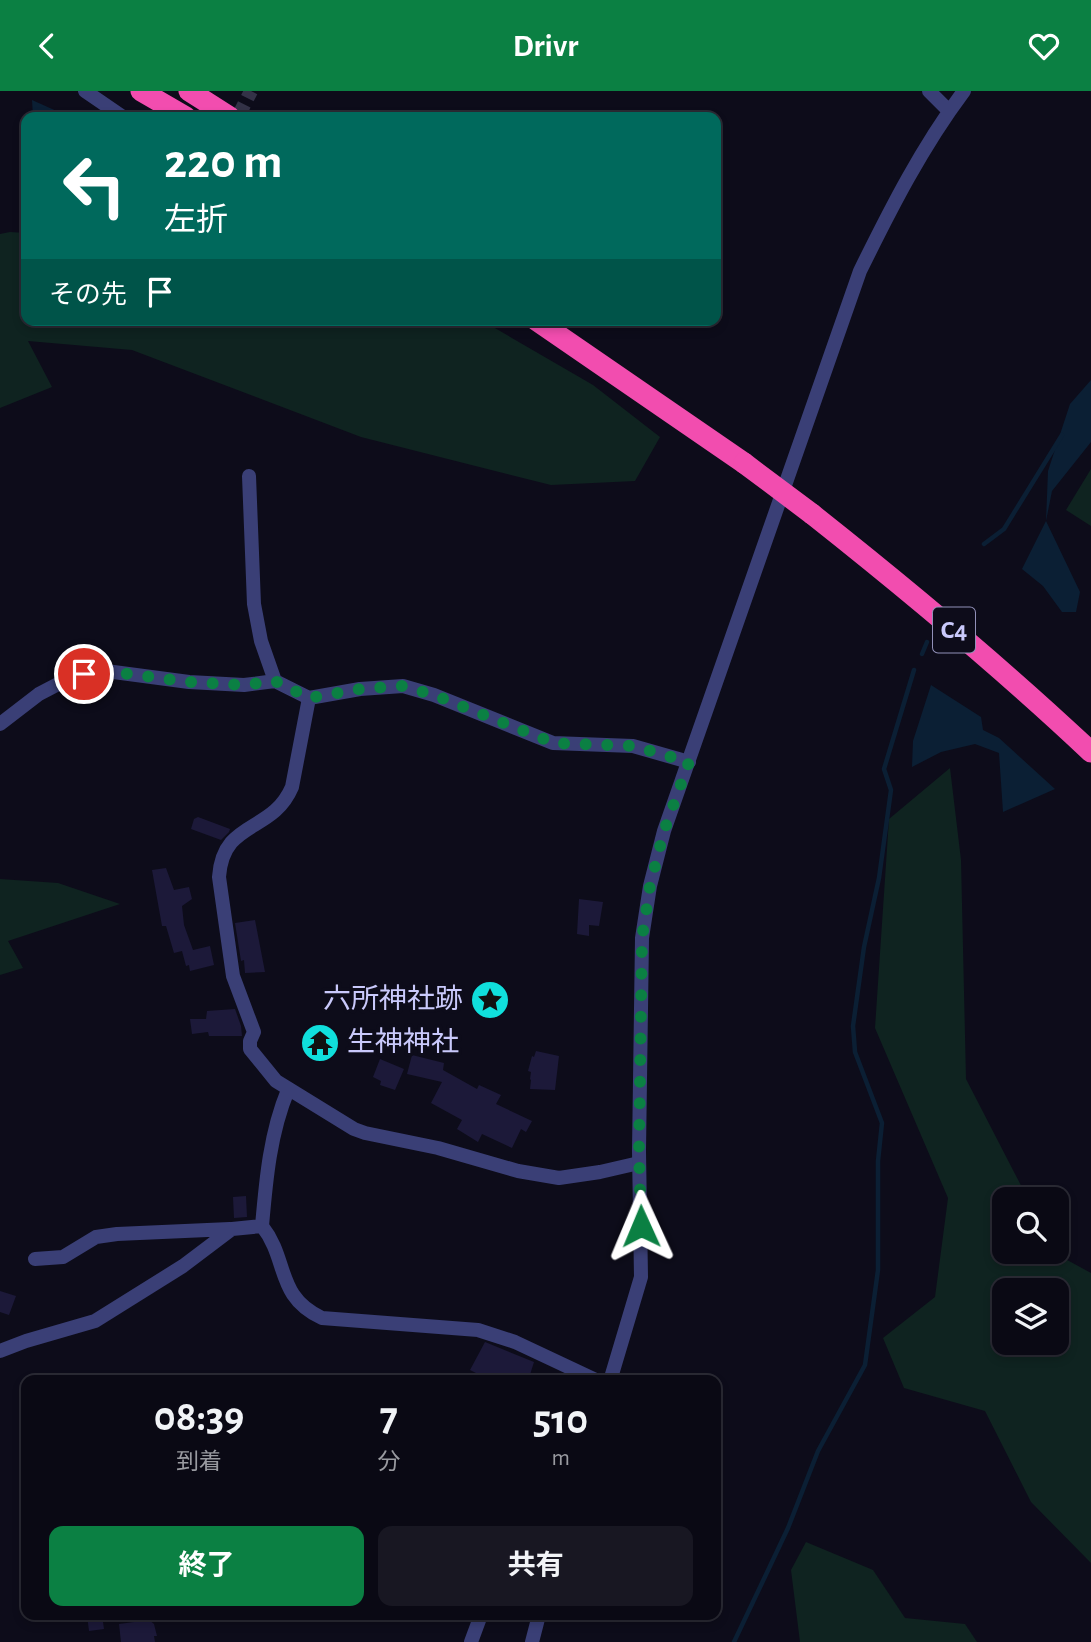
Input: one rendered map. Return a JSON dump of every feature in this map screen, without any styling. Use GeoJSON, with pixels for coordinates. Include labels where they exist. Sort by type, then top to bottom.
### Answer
{"type":"FeatureCollection","features":[{"type":"Feature","properties":{"kind":"highway"},"geometry":{"type":"LineString","coordinates":[[141,91],[177,112]]}},
{"type":"Feature","properties":{"kind":"highway"},"geometry":{"type":"LineString","coordinates":[[155,91],[191,112]]}},
{"type":"Feature","properties":{"kind":"highway"},"geometry":{"type":"LineString","coordinates":[[189,91],[222,112]]}},
{"type":"Feature","properties":{"kind":"highway","name":"C4"},"geometry":{"type":"LineString","coordinates":[[544,326],[744,463],[812,514],[908,590],[1027,692],[1091,752]]}},
{"type":"Feature","properties":{"kind":"street"},"geometry":{"type":"LineString","coordinates":[[85,91],[116,112]]}},
{"type":"Feature","properties":{"kind":"street"},"geometry":{"type":"LineString","coordinates":[[929,91],[949,111]]}},
{"type":"Feature","properties":{"kind":"street"},"geometry":{"type":"LineString","coordinates":[[612,1375],[641,1277],[639,1163],[642,938],[650,886],[662,842],[860,271],[895,200],[964,91]]}},
{"type":"Feature","properties":{"kind":"street"},"geometry":{"type":"LineString","coordinates":[[249,476],[254,604],[261,641],[275,681]]}},
{"type":"Feature","properties":{"kind":"street"},"geometry":{"type":"LineString","coordinates":[[0,724],[39,694],[84,674],[106,671],[189,682],[244,685],[275,681],[309,698],[360,689],[403,686],[434,695],[554,743],[633,746],[689,762]]}},
{"type":"Feature","properties":{"kind":"street"},"geometry":{"type":"LineString","coordinates":[[309,698],[292,787],[286,801],[266,819],[236,836],[220,864],[219,877],[233,976],[254,1032],[250,1049],[276,1081],[354,1129],[438,1148],[518,1171],[559,1178],[600,1173],[639,1163]]}},
{"type":"Feature","properties":{"kind":"street"},"geometry":{"type":"LineString","coordinates":[[288,1090],[279,1110],[266,1171],[262,1226],[273,1240],[284,1282],[308,1312],[322,1318],[478,1330],[515,1342],[585,1375]]}},
{"type":"Feature","properties":{"kind":"street"},"geometry":{"type":"LineString","coordinates":[[36,1259],[64,1257],[96,1237],[106,1235],[262,1226]]}},
{"type":"Feature","properties":{"kind":"street"},"geometry":{"type":"LineString","coordinates":[[0,1351],[95,1321],[183,1266],[232,1229]]}},
{"type":"Feature","properties":{"kind":"street"},"geometry":{"type":"LineString","coordinates":[[471,1642],[479,1620]]}},
{"type":"Feature","properties":{"kind":"street"},"geometry":{"type":"LineString","coordinates":[[532,1642],[538,1620]]}},
{"type":"Feature","properties":{"kind":"green space"},"geometry":{"type":"Polygon","coordinates":[[[21,233],[21,326],[491,326],[593,385],[660,437],[635,481],[551,485],[361,437],[132,350],[28,341],[52,387],[0,408],[0,234],[21,233]]]}},
{"type":"Feature","properties":{"kind":"green space"},"geometry":{"type":"Polygon","coordinates":[[[1091,469],[1091,526],[1066,510],[1091,469]]]}},
{"type":"Feature","properties":{"kind":"green space"},"geometry":{"type":"Polygon","coordinates":[[[950,768],[961,860],[966,1079],[1022,1187],[992,1187],[992,1264],[1069,1264],[1069,1261],[1091,1273],[1091,1563],[1031,1502],[985,1411],[904,1388],[883,1338],[935,1297],[948,1198],[875,1028],[889,819],[950,768]]]}},
{"type":"Feature","properties":{"kind":"green space"},"geometry":{"type":"Polygon","coordinates":[[[0,879],[58,883],[120,904],[8,941],[23,968],[0,975],[0,879]]]}},
{"type":"Feature","properties":{"kind":"green space"},"geometry":{"type":"Polygon","coordinates":[[[806,1542],[873,1570],[905,1618],[965,1624],[977,1642],[800,1642],[791,1570],[806,1542]]]}},
{"type":"Feature","properties":{"kind":"water"},"geometry":{"type":"Polygon","coordinates":[[[32,100],[59,112],[33,112],[32,100]]]}},
{"type":"Feature","properties":{"kind":"water"},"geometry":{"type":"Polygon","coordinates":[[[1091,380],[1091,442],[1052,491],[1046,521],[1048,471],[1070,404],[1091,380]]]}},
{"type":"Feature","properties":{"kind":"water"},"geometry":{"type":"Polygon","coordinates":[[[1046,521],[1080,592],[1076,612],[1062,612],[1043,586],[1022,569],[1046,521]]]}},
{"type":"Feature","properties":{"kind":"water"},"geometry":{"type":"Polygon","coordinates":[[[931,685],[981,717],[983,730],[999,738],[1055,789],[1003,812],[999,753],[975,744],[941,752],[912,767],[913,741],[931,685]]]}},
{"type":"Feature","properties":{"kind":"building"},"geometry":{"type":"Polygon","coordinates":[[[198,817],[230,829],[229,832],[221,840],[191,829],[194,819],[198,817]]]}},
{"type":"Feature","properties":{"kind":"building"},"geometry":{"type":"Polygon","coordinates":[[[166,868],[174,890],[189,887],[192,899],[182,906],[184,925],[193,950],[210,946],[214,965],[190,971],[182,951],[174,953],[166,926],[162,926],[152,870],[166,868]]]}},
{"type":"Feature","properties":{"kind":"building"},"geometry":{"type":"Polygon","coordinates":[[[579,899],[603,902],[599,926],[589,925],[589,936],[577,934],[579,899]]]}},
{"type":"Feature","properties":{"kind":"building"},"geometry":{"type":"Polygon","coordinates":[[[255,920],[265,972],[245,973],[235,923],[255,920]]]}},
{"type":"Feature","properties":{"kind":"building"},"geometry":{"type":"Polygon","coordinates":[[[235,1009],[242,1036],[209,1036],[208,1032],[192,1034],[190,1019],[206,1019],[207,1011],[235,1009]]]}},
{"type":"Feature","properties":{"kind":"building"},"geometry":{"type":"Polygon","coordinates":[[[320,1035],[327,1039],[330,1047],[325,1055],[309,1045],[315,1036],[318,1038],[320,1035]]]}},
{"type":"Feature","properties":{"kind":"building"},"geometry":{"type":"Polygon","coordinates":[[[536,1051],[559,1056],[555,1090],[530,1089],[531,1072],[528,1071],[536,1051]]]}},
{"type":"Feature","properties":{"kind":"building"},"geometry":{"type":"Polygon","coordinates":[[[412,1055],[444,1063],[443,1070],[477,1089],[479,1085],[501,1095],[496,1104],[532,1121],[526,1132],[521,1129],[512,1148],[482,1134],[478,1142],[457,1129],[462,1120],[431,1103],[442,1082],[407,1074],[412,1055]]]}},
{"type":"Feature","properties":{"kind":"building"},"geometry":{"type":"Polygon","coordinates":[[[380,1059],[404,1069],[395,1090],[380,1085],[381,1081],[373,1077],[380,1059]]]}},
{"type":"Feature","properties":{"kind":"building"},"geometry":{"type":"Polygon","coordinates":[[[246,1196],[247,1217],[234,1218],[233,1197],[246,1196]]]}},
{"type":"Feature","properties":{"kind":"building"},"geometry":{"type":"Polygon","coordinates":[[[0,1291],[16,1296],[9,1315],[0,1312],[0,1291]]]}},
{"type":"Feature","properties":{"kind":"building"},"geometry":{"type":"Polygon","coordinates":[[[485,1342],[534,1362],[530,1375],[480,1375],[470,1370],[485,1342]]]}},
{"type":"Feature","properties":{"kind":"building"},"geometry":{"type":"Polygon","coordinates":[[[88,1620],[103,1620],[104,1629],[89,1631],[88,1620]]]}},
{"type":"Feature","properties":{"kind":"building"},"geometry":{"type":"Polygon","coordinates":[[[149,1620],[154,1624],[157,1636],[154,1636],[155,1642],[121,1642],[119,1624],[149,1620]]]}},
{"type":"Feature","properties":{"kind":"waterway"},"geometry":{"type":"LineString","coordinates":[[984,544],[1004,529],[1062,435]]}},
{"type":"Feature","properties":{"kind":"waterway"},"geometry":{"type":"LineString","coordinates":[[922,654],[927,642]]}},
{"type":"Feature","properties":{"kind":"waterway"},"geometry":{"type":"LineString","coordinates":[[734,1642],[788,1528],[818,1451],[865,1365],[878,1270],[878,1161],[882,1123],[855,1052],[853,1026],[864,947],[879,878],[891,790],[884,769],[914,670]]}},
{"type":"Feature","properties":{"kind":"tunnel"},"geometry":{"type":"LineString","coordinates":[[240,112],[251,91]]}},
{"type":"Feature","properties":{"kind":"place","name":"六所神社跡"},"geometry":{"type":"Point","coordinates":[490,1000]}},
{"type":"Feature","properties":{"kind":"place","name":"生神神社"},"geometry":{"type":"Point","coordinates":[320,1043]}},
{"type":"Feature","properties":{"kind":"route"},"geometry":{"type":"LineString","coordinates":[[84,674],[106,671],[189,682],[244,685],[275,681],[309,698],[360,689],[403,686],[434,695],[554,743],[633,746],[689,762],[664,831],[650,886],[642,938],[639,1151],[641,1226]]}}]}
